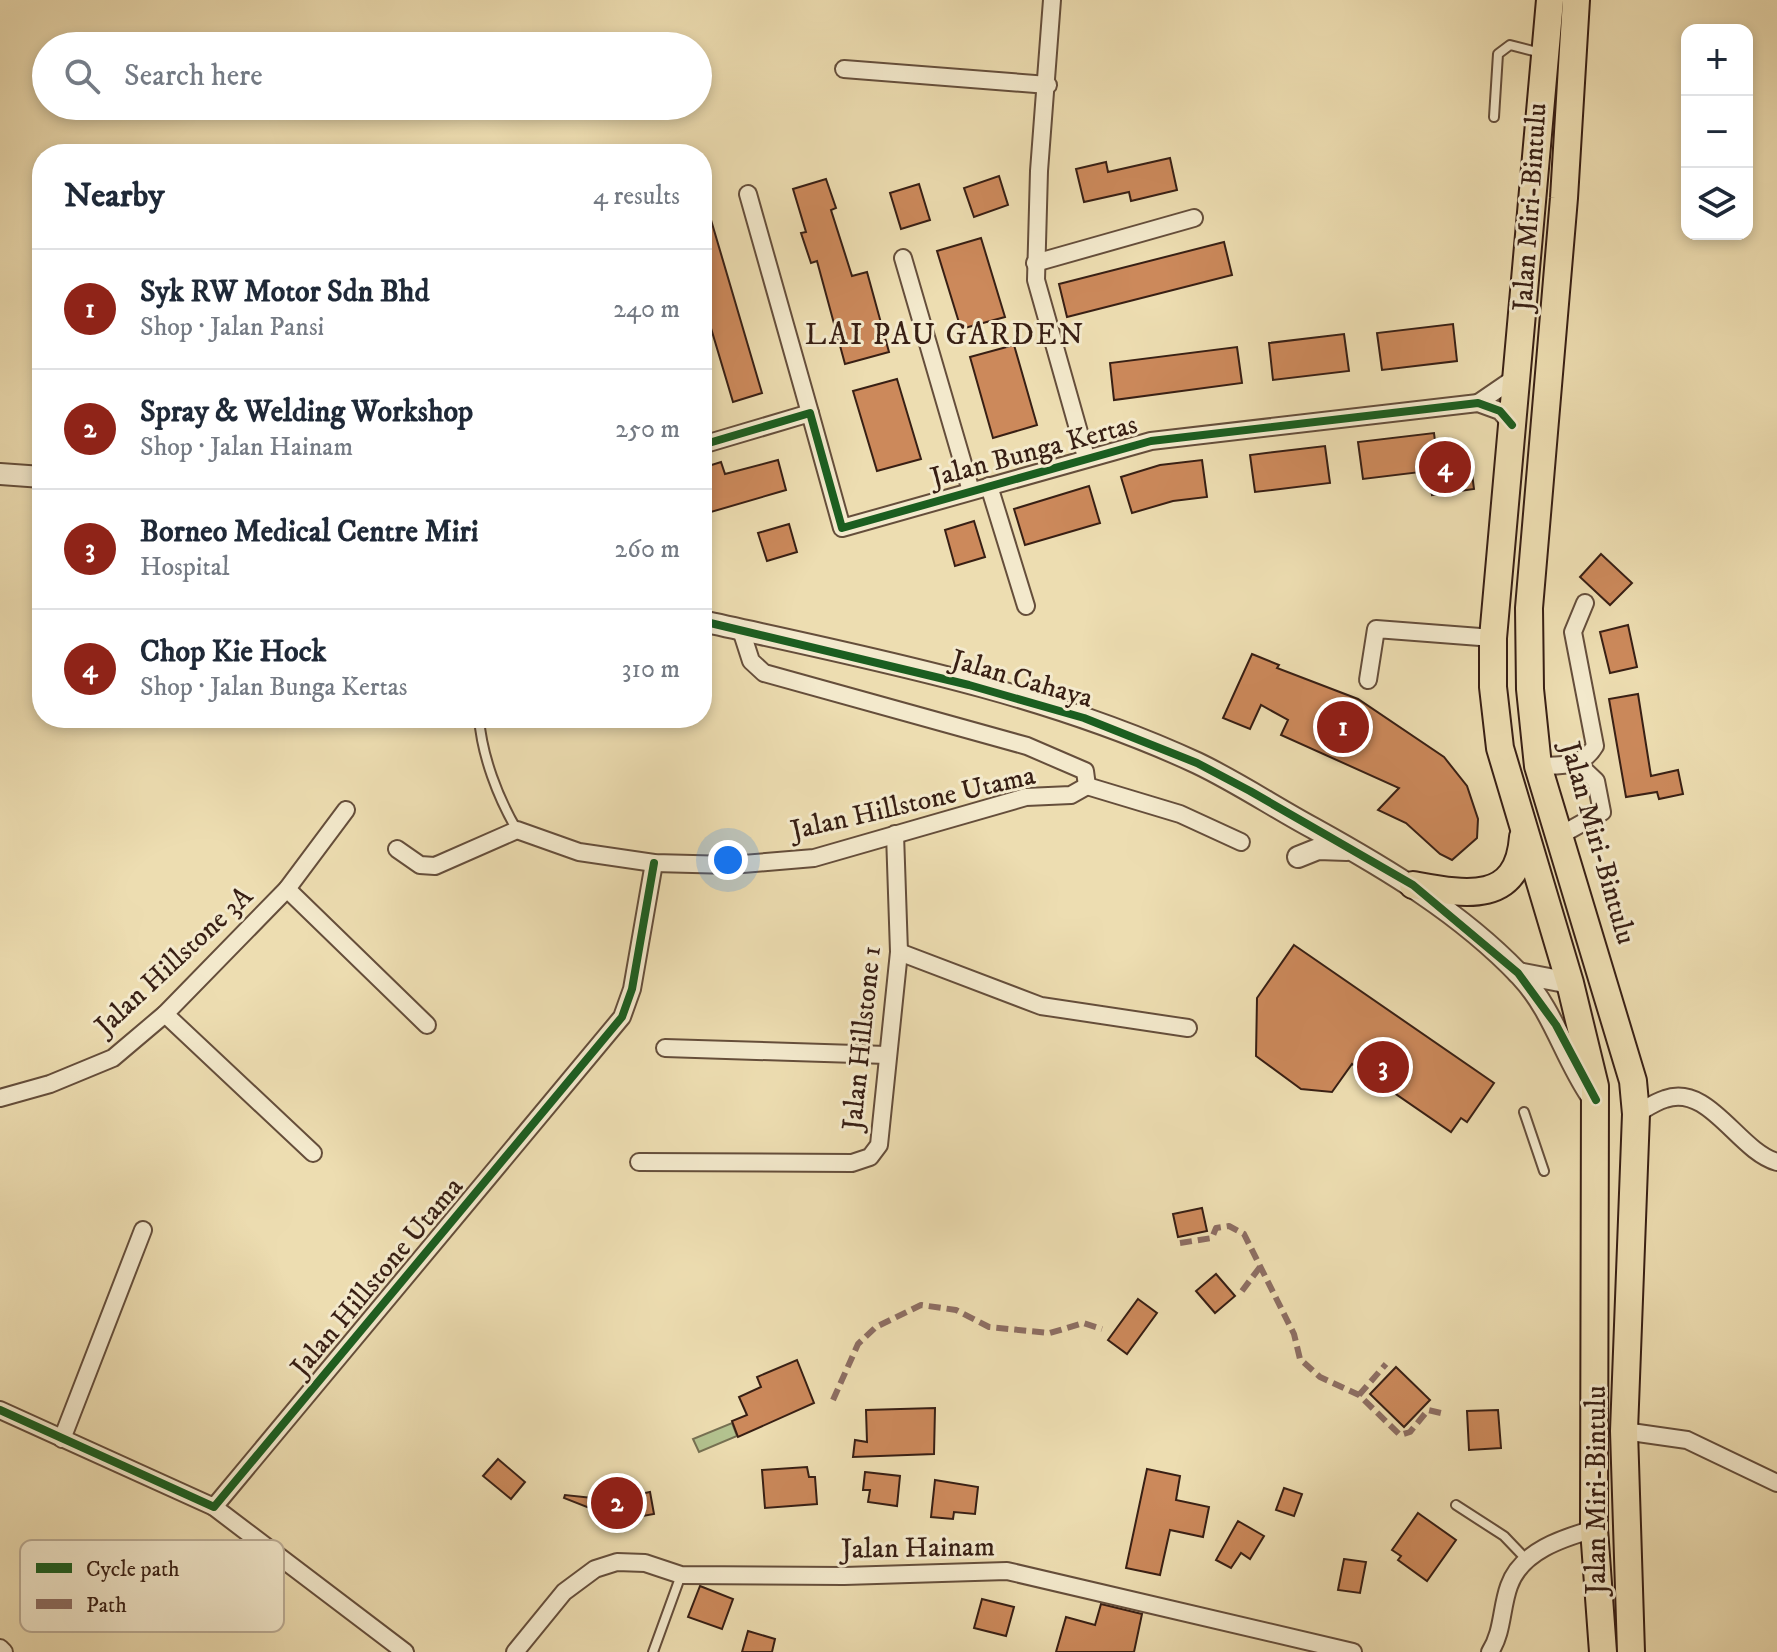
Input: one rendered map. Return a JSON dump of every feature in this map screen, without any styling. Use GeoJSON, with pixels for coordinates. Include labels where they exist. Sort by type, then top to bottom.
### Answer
{"type":"FeatureCollection","features":[{"type":"Feature","properties":{"kind":"highway","name":"Jalan Miri-Bintulu"},"geometry":{"type":"LineString","coordinates":[[1550,0],[1493,638],[1493,687],[1500,748],[1523,835],[1588,1046],[1596,1100],[1594,1529],[1603,1652]]}},
{"type":"Feature","properties":{"kind":"highway","name":"Jalan Miri-Bintulu"},"geometry":{"type":"LineString","coordinates":[[1576,0],[1564,198],[1529,608],[1530,689],[1538,766],[1633,1081],[1636,1114],[1624,1431],[1631,1652]]}},
{"type":"Feature","properties":{"kind":"highway"},"geometry":{"type":"LineString","coordinates":[[1413,885],[1472,894],[1490,890],[1506,879],[1517,864],[1523,835]]}},
{"type":"Feature","properties":{"kind":"highway"},"geometry":{"type":"LineString","coordinates":[[1570,983],[1581,963],[1579,899]]}},
{"type":"Feature","properties":{"kind":"street"},"geometry":{"type":"LineString","coordinates":[[1052,0],[1048,85],[1039,171],[1036,280],[1086,457]]}},
{"type":"Feature","properties":{"kind":"street"},"geometry":{"type":"LineString","coordinates":[[844,69],[1048,85]]}},
{"type":"Feature","properties":{"kind":"street"},"geometry":{"type":"LineString","coordinates":[[712,442],[810,413],[748,194]]}},
{"type":"Feature","properties":{"kind":"street"},"geometry":{"type":"LineString","coordinates":[[1035,263],[1194,218]]}},
{"type":"Feature","properties":{"kind":"street"},"geometry":{"type":"LineString","coordinates":[[903,258],[971,491]]}},
{"type":"Feature","properties":{"kind":"street","name":"Jalan Bunga Kertas"},"geometry":{"type":"LineString","coordinates":[[810,413],[842,528],[1151,441],[1478,403],[1516,377]]}},
{"type":"Feature","properties":{"kind":"street"},"geometry":{"type":"LineString","coordinates":[[1478,403],[1500,411],[1512,425]]}},
{"type":"Feature","properties":{"kind":"street"},"geometry":{"type":"LineString","coordinates":[[0,474],[32,476]]}},
{"type":"Feature","properties":{"kind":"street"},"geometry":{"type":"LineString","coordinates":[[989,486],[1026,606]]}},
{"type":"Feature","properties":{"kind":"street"},"geometry":{"type":"LineString","coordinates":[[1538,766],[1578,764],[1588,757],[1595,746],[1573,632],[1585,603]]}},
{"type":"Feature","properties":{"kind":"street","name":"Jalan Cahaya"},"geometry":{"type":"LineString","coordinates":[[712,623],[969,685],[1084,718],[1197,763],[1413,885],[1518,973],[1556,1025],[1596,1100]]}},
{"type":"Feature","properties":{"kind":"street"},"geometry":{"type":"LineString","coordinates":[[1368,680],[1376,629],[1493,638]]}},
{"type":"Feature","properties":{"kind":"street"},"geometry":{"type":"LineString","coordinates":[[741,630],[751,661],[764,673],[1027,746],[1085,771],[1087,786],[1180,814],[1241,842]]}},
{"type":"Feature","properties":{"kind":"street"},"geometry":{"type":"LineString","coordinates":[[1559,836],[1602,812],[1596,781],[1578,764]]}},
{"type":"Feature","properties":{"kind":"street","name":"Jalan Hillstone Utama"},"geometry":{"type":"LineString","coordinates":[[214,1507],[622,1017],[632,989],[654,863],[731,865],[814,858],[1026,797],[1071,795],[1087,786]]}},
{"type":"Feature","properties":{"kind":"street","name":"Jalan Hillstone 3A"},"geometry":{"type":"LineString","coordinates":[[0,1098],[50,1084],[113,1058],[165,1014],[287,889],[346,810]]}},
{"type":"Feature","properties":{"kind":"street"},"geometry":{"type":"LineString","coordinates":[[397,849],[420,865],[435,866],[517,830],[579,852],[654,863]]}},
{"type":"Feature","properties":{"kind":"street","name":"Jalan Hillstone 1"},"geometry":{"type":"LineString","coordinates":[[639,1162],[852,1163],[870,1157],[879,1145],[899,952],[895,834]]}},
{"type":"Feature","properties":{"kind":"street"},"geometry":{"type":"LineString","coordinates":[[1298,857],[1318,849],[1354,851]]}},
{"type":"Feature","properties":{"kind":"street"},"geometry":{"type":"LineString","coordinates":[[287,889],[427,1025]]}},
{"type":"Feature","properties":{"kind":"street"},"geometry":{"type":"LineString","coordinates":[[899,952],[1041,1006],[1188,1028]]}},
{"type":"Feature","properties":{"kind":"street"},"geometry":{"type":"LineString","coordinates":[[1518,973],[1570,983]]}},
{"type":"Feature","properties":{"kind":"street"},"geometry":{"type":"LineString","coordinates":[[165,1014],[313,1153]]}},
{"type":"Feature","properties":{"kind":"street"},"geometry":{"type":"LineString","coordinates":[[665,1048],[887,1055]]}},
{"type":"Feature","properties":{"kind":"street"},"geometry":{"type":"LineString","coordinates":[[1636,1114],[1666,1098],[1695,1099],[1745,1144],[1777,1162]]}},
{"type":"Feature","properties":{"kind":"street"},"geometry":{"type":"LineString","coordinates":[[62,1439],[143,1230]]}},
{"type":"Feature","properties":{"kind":"street"},"geometry":{"type":"LineString","coordinates":[[0,1410],[214,1507],[257,1540]]}},
{"type":"Feature","properties":{"kind":"street"},"geometry":{"type":"LineString","coordinates":[[1624,1431],[1687,1440],[1777,1483]]}},
{"type":"Feature","properties":{"kind":"street"},"geometry":{"type":"LineString","coordinates":[[1490,1652],[1505,1609],[1509,1585],[1527,1560],[1551,1544],[1594,1529]]}},
{"type":"Feature","properties":{"kind":"street"},"geometry":{"type":"LineString","coordinates":[[284,1560],[405,1652]]}},
{"type":"Feature","properties":{"kind":"street","name":"Jalan Hainam"},"geometry":{"type":"LineString","coordinates":[[515,1652],[564,1592],[595,1569],[617,1562],[645,1563],[681,1575],[844,1576],[1007,1571],[1353,1652]]}},
{"type":"Feature","properties":{"kind":"lane"},"geometry":{"type":"LineString","coordinates":[[1494,117],[1498,54],[1510,45],[1545,55]]}},
{"type":"Feature","properties":{"kind":"lane"},"geometry":{"type":"LineString","coordinates":[[480,728],[504,807],[517,830]]}},
{"type":"Feature","properties":{"kind":"lane"},"geometry":{"type":"LineString","coordinates":[[1524,1112],[1544,1171]]}},
{"type":"Feature","properties":{"kind":"lane"},"geometry":{"type":"LineString","coordinates":[[1456,1505],[1504,1536],[1527,1560]]}},
{"type":"Feature","properties":{"kind":"lane"},"geometry":{"type":"LineString","coordinates":[[653,1652],[681,1575]]}},
{"type":"Feature","properties":{"kind":"green space"},"geometry":{"type":"Polygon","coordinates":[[[732,1423],[737,1436],[699,1452],[693,1439],[732,1423]]]}},
{"type":"Feature","properties":{"kind":"building"},"geometry":{"type":"Polygon","coordinates":[[[1170,158],[1177,190],[1131,201],[1129,192],[1084,202],[1076,169],[1106,162],[1108,172],[1170,158]]]}},
{"type":"Feature","properties":{"kind":"building"},"geometry":{"type":"Polygon","coordinates":[[[999,176],[1008,205],[974,217],[964,188],[999,176]]]}},
{"type":"Feature","properties":{"kind":"building"},"geometry":{"type":"Polygon","coordinates":[[[826,179],[836,208],[831,210],[852,276],[867,272],[889,352],[845,364],[817,261],[811,263],[801,233],[806,232],[793,189],[826,179]]]}},
{"type":"Feature","properties":{"kind":"building"},"geometry":{"type":"Polygon","coordinates":[[[919,184],[930,220],[901,229],[890,193],[919,184]]]}},
{"type":"Feature","properties":{"kind":"building"},"geometry":{"type":"Polygon","coordinates":[[[712,223],[762,393],[733,402],[712,332],[712,223]]]}},
{"type":"Feature","properties":{"kind":"building"},"geometry":{"type":"Polygon","coordinates":[[[981,238],[1005,317],[961,329],[937,251],[981,238]]]}},
{"type":"Feature","properties":{"kind":"building"},"geometry":{"type":"Polygon","coordinates":[[[1224,242],[1232,275],[1067,317],[1059,284],[1224,242]]]}},
{"type":"Feature","properties":{"kind":"building"},"geometry":{"type":"Polygon","coordinates":[[[1453,324],[1457,361],[1382,370],[1377,333],[1453,324]]]}},
{"type":"Feature","properties":{"kind":"building"},"geometry":{"type":"Polygon","coordinates":[[[1344,334],[1349,371],[1273,380],[1269,343],[1344,334]]]}},
{"type":"Feature","properties":{"kind":"building"},"geometry":{"type":"Polygon","coordinates":[[[1014,345],[1037,425],[993,438],[970,357],[1014,345]]]}},
{"type":"Feature","properties":{"kind":"building"},"geometry":{"type":"Polygon","coordinates":[[[1237,347],[1242,383],[1114,400],[1110,363],[1237,347]]]}},
{"type":"Feature","properties":{"kind":"building"},"geometry":{"type":"Polygon","coordinates":[[[897,379],[921,459],[877,471],[853,391],[897,379]]]}},
{"type":"Feature","properties":{"kind":"building"},"geometry":{"type":"Polygon","coordinates":[[[1434,433],[1435,441],[1448,439],[1452,468],[1471,466],[1474,489],[1432,495],[1428,471],[1363,479],[1358,442],[1434,433]]]}},
{"type":"Feature","properties":{"kind":"building"},"geometry":{"type":"Polygon","coordinates":[[[1325,446],[1330,483],[1255,492],[1250,455],[1325,446]]]}},
{"type":"Feature","properties":{"kind":"building"},"geometry":{"type":"Polygon","coordinates":[[[778,460],[786,490],[712,512],[712,465],[721,462],[725,474],[778,460]]]}},
{"type":"Feature","properties":{"kind":"building"},"geometry":{"type":"Polygon","coordinates":[[[1202,460],[1207,497],[1173,501],[1132,513],[1121,477],[1160,465],[1202,460]]]}},
{"type":"Feature","properties":{"kind":"building"},"geometry":{"type":"Polygon","coordinates":[[[1089,486],[1100,523],[1025,545],[1014,509],[1089,486]]]}},
{"type":"Feature","properties":{"kind":"building"},"geometry":{"type":"Polygon","coordinates":[[[974,521],[985,557],[955,566],[945,530],[974,521]]]}},
{"type":"Feature","properties":{"kind":"building"},"geometry":{"type":"Polygon","coordinates":[[[789,524],[797,552],[767,561],[758,533],[789,524]]]}},
{"type":"Feature","properties":{"kind":"building"},"geometry":{"type":"Polygon","coordinates":[[[1601,554],[1632,583],[1610,605],[1580,577],[1601,554]]]}},
{"type":"Feature","properties":{"kind":"building"},"geometry":{"type":"Polygon","coordinates":[[[1628,625],[1637,667],[1610,673],[1600,632],[1628,625]]]}},
{"type":"Feature","properties":{"kind":"building"},"geometry":{"type":"Polygon","coordinates":[[[1252,654],[1279,665],[1277,668],[1358,699],[1444,757],[1467,786],[1478,819],[1477,838],[1452,860],[1440,854],[1406,823],[1378,810],[1399,788],[1281,735],[1288,720],[1261,705],[1250,729],[1223,718],[1252,654]]]}},
{"type":"Feature","properties":{"kind":"building"},"geometry":{"type":"Polygon","coordinates":[[[1638,694],[1651,776],[1678,770],[1683,794],[1659,799],[1657,792],[1626,797],[1609,699],[1638,694]]]}},
{"type":"Feature","properties":{"kind":"building"},"geometry":{"type":"Polygon","coordinates":[[[1294,945],[1494,1083],[1467,1122],[1461,1118],[1451,1132],[1352,1064],[1332,1092],[1301,1089],[1256,1056],[1257,998],[1294,945]]]}},
{"type":"Feature","properties":{"kind":"building"},"geometry":{"type":"Polygon","coordinates":[[[1202,1208],[1207,1231],[1178,1237],[1173,1214],[1202,1208]]]}},
{"type":"Feature","properties":{"kind":"building"},"geometry":{"type":"Polygon","coordinates":[[[1216,1274],[1235,1296],[1215,1313],[1196,1291],[1216,1274]]]}},
{"type":"Feature","properties":{"kind":"building"},"geometry":{"type":"Polygon","coordinates":[[[1138,1299],[1157,1313],[1127,1354],[1108,1340],[1138,1299]]]}},
{"type":"Feature","properties":{"kind":"building"},"geometry":{"type":"Polygon","coordinates":[[[797,1360],[814,1403],[738,1437],[732,1421],[747,1415],[739,1397],[761,1387],[757,1377],[797,1360]]]}},
{"type":"Feature","properties":{"kind":"building"},"geometry":{"type":"Polygon","coordinates":[[[1396,1367],[1430,1400],[1404,1427],[1370,1394],[1396,1367]]]}},
{"type":"Feature","properties":{"kind":"building"},"geometry":{"type":"Polygon","coordinates":[[[935,1408],[934,1454],[853,1457],[855,1440],[867,1442],[866,1410],[935,1408]]]}},
{"type":"Feature","properties":{"kind":"building"},"geometry":{"type":"Polygon","coordinates":[[[1498,1410],[1501,1448],[1469,1450],[1467,1411],[1498,1410]]]}},
{"type":"Feature","properties":{"kind":"building"},"geometry":{"type":"Polygon","coordinates":[[[498,1459],[525,1482],[511,1499],[483,1476],[498,1459]]]}},
{"type":"Feature","properties":{"kind":"building"},"geometry":{"type":"Polygon","coordinates":[[[807,1467],[809,1477],[815,1477],[817,1504],[765,1508],[762,1470],[807,1467]]]}},
{"type":"Feature","properties":{"kind":"building"},"geometry":{"type":"Polygon","coordinates":[[[1147,1469],[1180,1476],[1176,1500],[1209,1507],[1203,1537],[1170,1530],[1160,1575],[1126,1568],[1147,1469]]]}},
{"type":"Feature","properties":{"kind":"building"},"geometry":{"type":"Polygon","coordinates":[[[865,1472],[900,1476],[897,1506],[868,1502],[870,1490],[863,1490],[865,1472]]]}},
{"type":"Feature","properties":{"kind":"building"},"geometry":{"type":"Polygon","coordinates":[[[935,1480],[978,1487],[975,1514],[954,1512],[953,1519],[931,1517],[935,1480]]]}},
{"type":"Feature","properties":{"kind":"building"},"geometry":{"type":"Polygon","coordinates":[[[1284,1488],[1302,1494],[1294,1516],[1276,1510],[1284,1488]]]}},
{"type":"Feature","properties":{"kind":"building"},"geometry":{"type":"Polygon","coordinates":[[[650,1492],[654,1514],[620,1520],[564,1498],[565,1495],[612,1500],[650,1492]]]}},
{"type":"Feature","properties":{"kind":"building"},"geometry":{"type":"Polygon","coordinates":[[[1418,1513],[1456,1540],[1427,1581],[1398,1560],[1401,1556],[1392,1550],[1418,1513]]]}},
{"type":"Feature","properties":{"kind":"building"},"geometry":{"type":"Polygon","coordinates":[[[1238,1521],[1264,1536],[1250,1559],[1241,1553],[1231,1568],[1216,1560],[1238,1521]]]}},
{"type":"Feature","properties":{"kind":"building"},"geometry":{"type":"Polygon","coordinates":[[[1344,1559],[1366,1562],[1360,1593],[1338,1590],[1344,1559]]]}},
{"type":"Feature","properties":{"kind":"building"},"geometry":{"type":"Polygon","coordinates":[[[700,1586],[733,1599],[722,1629],[688,1617],[700,1586]]]}},
{"type":"Feature","properties":{"kind":"building"},"geometry":{"type":"Polygon","coordinates":[[[982,1599],[1014,1607],[1006,1636],[974,1628],[982,1599]]]}},
{"type":"Feature","properties":{"kind":"building"},"geometry":{"type":"Polygon","coordinates":[[[1101,1604],[1142,1614],[1134,1652],[1056,1652],[1066,1617],[1095,1625],[1101,1604]]]}},
{"type":"Feature","properties":{"kind":"building"},"geometry":{"type":"Polygon","coordinates":[[[748,1631],[775,1639],[772,1652],[742,1652],[748,1631]]]}},
{"type":"Feature","properties":{"kind":"marked path"},"geometry":{"type":"LineString","coordinates":[[1180,1243],[1212,1238],[1216,1228],[1229,1226],[1244,1234],[1294,1334],[1300,1359],[1320,1377],[1359,1395],[1400,1435],[1410,1432],[1428,1410],[1441,1413]]}},
{"type":"Feature","properties":{"kind":"marked path"},"geometry":{"type":"LineString","coordinates":[[1242,1291],[1260,1267]]}},
{"type":"Feature","properties":{"kind":"marked path"},"geometry":{"type":"LineString","coordinates":[[833,1400],[858,1344],[876,1327],[921,1305],[956,1310],[989,1327],[1050,1333],[1083,1323],[1102,1329]]}},
{"type":"Feature","properties":{"kind":"marked path"},"geometry":{"type":"LineString","coordinates":[[1359,1395],[1386,1364]]}},
{"type":"Feature","properties":{"kind":"cycle path"},"geometry":{"type":"LineString","coordinates":[[712,442],[810,413],[842,528],[1151,441],[1478,403],[1500,411],[1512,425]]}},
{"type":"Feature","properties":{"kind":"cycle path"},"geometry":{"type":"LineString","coordinates":[[712,623],[969,685],[1084,718],[1197,763],[1250,791],[1413,885],[1518,973],[1556,1025],[1596,1100]]}},
{"type":"Feature","properties":{"kind":"cycle path"},"geometry":{"type":"LineString","coordinates":[[0,1410],[214,1507],[622,1017],[632,989],[654,863]]}},
{"type":"Feature","properties":{"kind":"place","name":"Chop Kie Hock"},"geometry":{"type":"Point","coordinates":[1445,467]}},
{"type":"Feature","properties":{"kind":"place","name":"Syk RW Motor Sdn Bhd"},"geometry":{"type":"Point","coordinates":[1343,727]}},
{"type":"Feature","properties":{"kind":"place","name":"Borneo Medical Centre Miri"},"geometry":{"type":"Point","coordinates":[1383,1067]}},
{"type":"Feature","properties":{"kind":"place","name":"Spray & Welding Workshop"},"geometry":{"type":"Point","coordinates":[617,1503]}},
{"type":"Feature","properties":{"kind":"district","name":"LAI PAU GARDEN"},"geometry":{"type":"Point","coordinates":[945,335]}}]}
